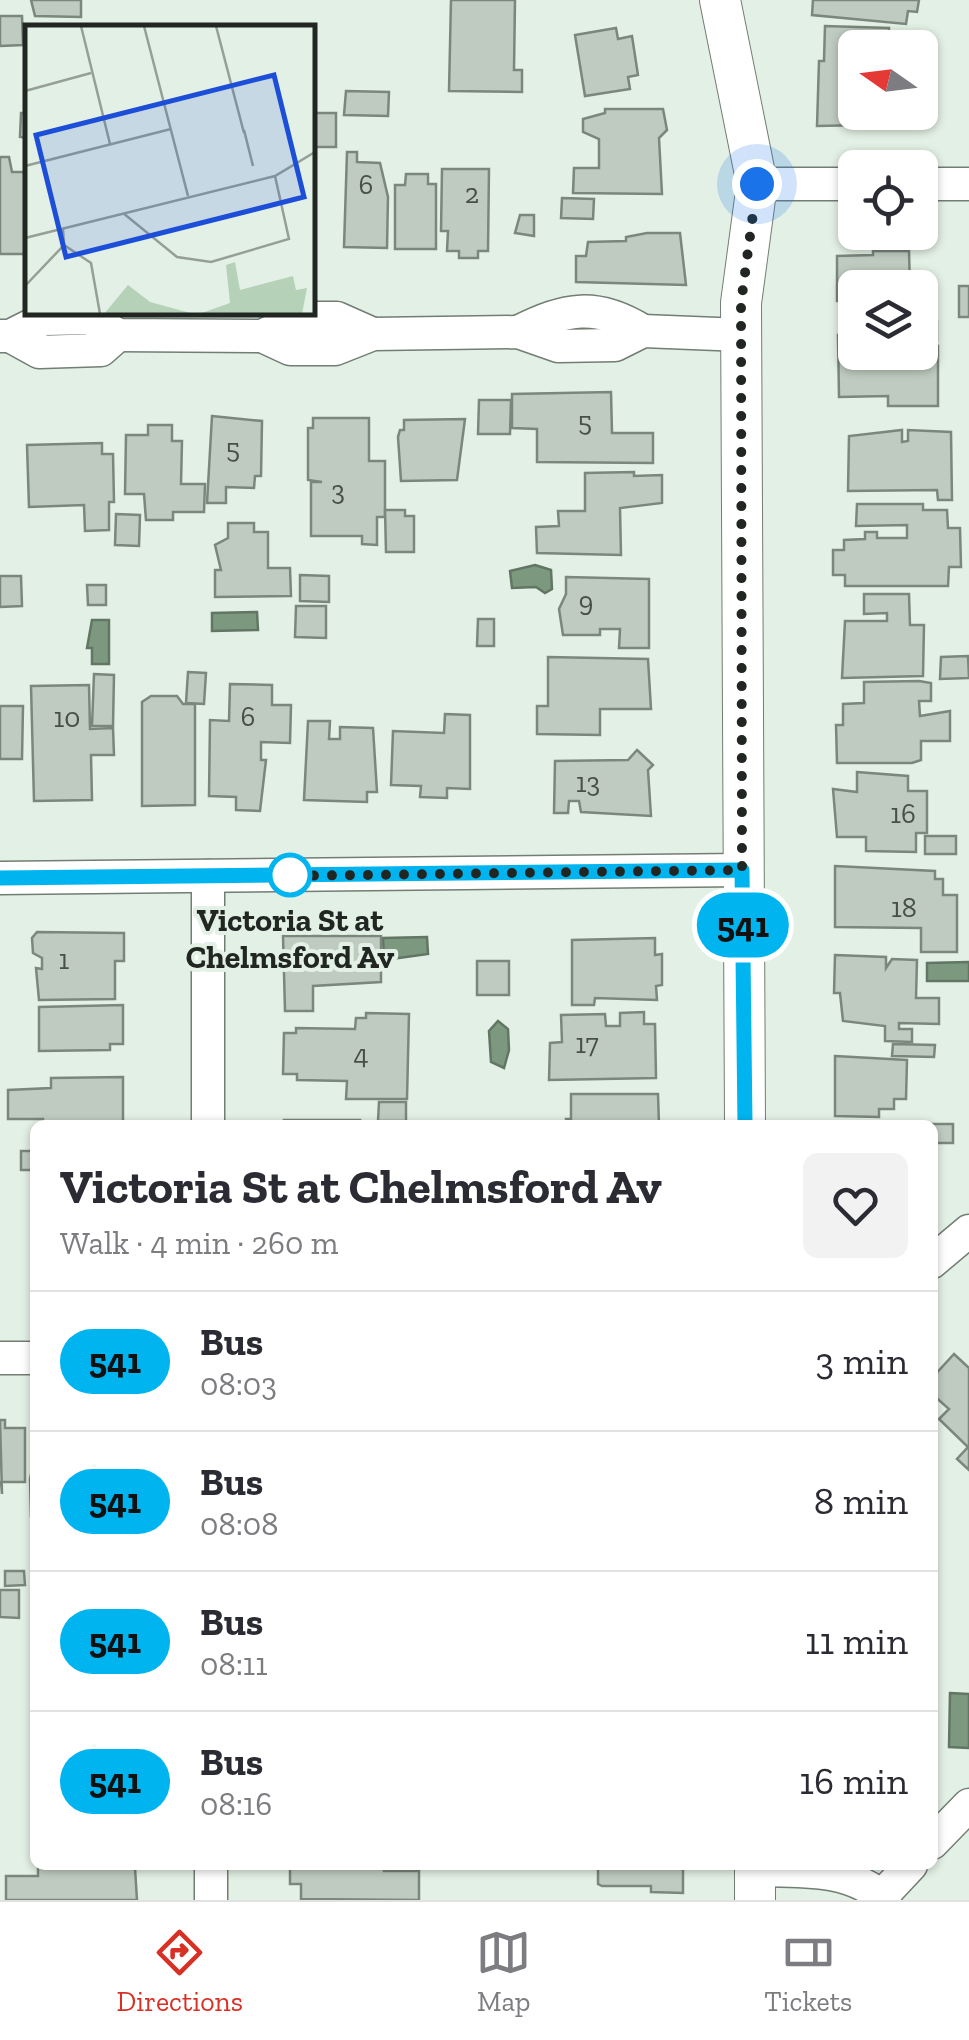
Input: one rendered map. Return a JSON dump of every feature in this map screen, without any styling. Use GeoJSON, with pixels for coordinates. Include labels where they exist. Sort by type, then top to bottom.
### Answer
{"type":"FeatureCollection","features":[{"type":"Feature","properties":{"kind":"street"},"geometry":{"type":"LineString","coordinates":[[720,0],[757,184],[742,272],[745,1120]]}},
{"type":"Feature","properties":{"kind":"street"},"geometry":{"type":"LineString","coordinates":[[757,184],[838,184]]}},
{"type":"Feature","properties":{"kind":"street"},"geometry":{"type":"LineString","coordinates":[[938,184],[969,184]]}},
{"type":"Feature","properties":{"kind":"street"},"geometry":{"type":"LineString","coordinates":[[5,336],[44,319],[90,318],[118,335],[262,336],[298,318],[338,318],[373,334],[518,332],[555,314],[613,313],[643,331],[742,334]]}},
{"type":"Feature","properties":{"kind":"street"},"geometry":{"type":"LineString","coordinates":[[0,878],[742,870]]}},
{"type":"Feature","properties":{"kind":"street"},"geometry":{"type":"LineString","coordinates":[[208,876],[208,1120]]}},
{"type":"Feature","properties":{"kind":"street"},"geometry":{"type":"LineString","coordinates":[[938,1257],[969,1231]]}},
{"type":"Feature","properties":{"kind":"street"},"geometry":{"type":"LineString","coordinates":[[0,1358],[30,1358]]}},
{"type":"Feature","properties":{"kind":"street"},"geometry":{"type":"LineString","coordinates":[[938,1837],[969,1805]]}},
{"type":"Feature","properties":{"kind":"street"},"geometry":{"type":"LineString","coordinates":[[211,1870],[211,1900]]}},
{"type":"Feature","properties":{"kind":"street"},"geometry":{"type":"LineString","coordinates":[[755,1878],[834,1874],[883,1898],[907,1870]]}},
{"type":"Feature","properties":{"kind":"shaded area"},"geometry":{"type":"Polygon","coordinates":[[[535,565],[551,570],[552,589],[545,593],[536,587],[512,588],[510,571],[535,565]]]}},
{"type":"Feature","properties":{"kind":"shaded area"},"geometry":{"type":"Polygon","coordinates":[[[257,612],[258,630],[212,631],[212,613],[257,612]]]}},
{"type":"Feature","properties":{"kind":"shaded area"},"geometry":{"type":"Polygon","coordinates":[[[92,620],[109,620],[109,664],[92,664],[92,648],[87,648],[92,620]]]}},
{"type":"Feature","properties":{"kind":"shaded area"},"geometry":{"type":"Polygon","coordinates":[[[427,937],[428,954],[384,960],[383,938],[427,937]]]}},
{"type":"Feature","properties":{"kind":"shaded area"},"geometry":{"type":"Polygon","coordinates":[[[969,962],[969,981],[927,981],[927,963],[969,962]]]}},
{"type":"Feature","properties":{"kind":"shaded area"},"geometry":{"type":"Polygon","coordinates":[[[498,1021],[508,1029],[509,1050],[504,1068],[491,1062],[489,1031],[498,1021]]]}},
{"type":"Feature","properties":{"kind":"shaded area"},"geometry":{"type":"Polygon","coordinates":[[[950,1693],[969,1694],[969,1748],[949,1747],[950,1693]]]}},
{"type":"Feature","properties":{"kind":"building"},"geometry":{"type":"Polygon","coordinates":[[[31,0],[81,0],[81,17],[35,16],[31,0]]]}},
{"type":"Feature","properties":{"kind":"building"},"geometry":{"type":"Polygon","coordinates":[[[451,0],[515,0],[514,70],[522,70],[522,92],[449,91],[451,0]]]}},
{"type":"Feature","properties":{"kind":"building"},"geometry":{"type":"Polygon","coordinates":[[[813,0],[919,0],[917,12],[908,11],[906,24],[812,15],[813,0]]]}},
{"type":"Feature","properties":{"kind":"building"},"geometry":{"type":"Polygon","coordinates":[[[0,16],[22,16],[23,45],[0,46],[0,16]]]}},
{"type":"Feature","properties":{"kind":"building"},"geometry":{"type":"Polygon","coordinates":[[[825,26],[889,28],[838,30],[838,126],[817,126],[819,61],[824,61],[825,26]]]}},
{"type":"Feature","properties":{"kind":"building"},"geometry":{"type":"Polygon","coordinates":[[[616,28],[618,39],[632,36],[638,75],[628,77],[630,89],[585,96],[575,35],[616,28]]]}},
{"type":"Feature","properties":{"kind":"building"},"geometry":{"type":"Polygon","coordinates":[[[346,91],[389,92],[388,116],[344,115],[346,91]]]}},
{"type":"Feature","properties":{"kind":"building"},"geometry":{"type":"Polygon","coordinates":[[[605,109],[663,109],[667,130],[659,138],[662,194],[573,193],[574,168],[599,168],[599,139],[583,132],[583,119],[605,113],[605,109]]]}},
{"type":"Feature","properties":{"kind":"building"},"geometry":{"type":"Polygon","coordinates":[[[21,113],[25,113],[25,138],[20,137],[21,113]]]}},
{"type":"Feature","properties":{"kind":"building"},"geometry":{"type":"Polygon","coordinates":[[[315,113],[336,113],[336,147],[315,147],[315,113]]]}},
{"type":"Feature","properties":{"kind":"building"},"geometry":{"type":"Polygon","coordinates":[[[347,152],[357,152],[357,162],[380,163],[388,197],[387,248],[344,247],[347,152]]]}},
{"type":"Feature","properties":{"kind":"building"},"geometry":{"type":"Polygon","coordinates":[[[0,157],[9,157],[12,172],[25,172],[25,254],[0,254],[0,157]]]}},
{"type":"Feature","properties":{"kind":"building"},"geometry":{"type":"Polygon","coordinates":[[[442,169],[489,169],[488,251],[478,251],[478,258],[459,258],[459,251],[447,251],[448,231],[441,231],[442,169]]]}},
{"type":"Feature","properties":{"kind":"building"},"geometry":{"type":"Polygon","coordinates":[[[406,174],[428,174],[428,184],[436,184],[436,249],[395,249],[395,185],[405,185],[406,174]]]}},
{"type":"Feature","properties":{"kind":"building"},"geometry":{"type":"Polygon","coordinates":[[[562,198],[594,199],[593,219],[561,218],[562,198]]]}},
{"type":"Feature","properties":{"kind":"building"},"geometry":{"type":"Polygon","coordinates":[[[520,215],[534,215],[534,236],[515,233],[520,215]]]}},
{"type":"Feature","properties":{"kind":"building"},"geometry":{"type":"Polygon","coordinates":[[[680,233],[686,285],[576,282],[576,256],[586,256],[588,242],[626,241],[626,237],[680,233]]]}},
{"type":"Feature","properties":{"kind":"building"},"geometry":{"type":"Polygon","coordinates":[[[873,251],[909,251],[910,270],[838,270],[837,301],[837,256],[873,255],[873,251]]]}},
{"type":"Feature","properties":{"kind":"building"},"geometry":{"type":"Polygon","coordinates":[[[959,286],[969,286],[969,317],[959,317],[959,286]]]}},
{"type":"Feature","properties":{"kind":"building"},"geometry":{"type":"Polygon","coordinates":[[[839,370],[938,370],[938,406],[888,406],[888,396],[839,397],[839,370]]]}},
{"type":"Feature","properties":{"kind":"building"},"geometry":{"type":"Polygon","coordinates":[[[611,392],[612,433],[653,433],[653,463],[537,462],[537,429],[512,428],[512,394],[611,392]]]}},
{"type":"Feature","properties":{"kind":"building"},"geometry":{"type":"Polygon","coordinates":[[[479,400],[511,400],[510,434],[478,434],[479,400]]]}},
{"type":"Feature","properties":{"kind":"building"},"geometry":{"type":"Polygon","coordinates":[[[212,416],[262,421],[261,476],[255,476],[254,488],[226,487],[226,503],[207,503],[212,416]]]}},
{"type":"Feature","properties":{"kind":"building"},"geometry":{"type":"Polygon","coordinates":[[[313,418],[369,418],[369,461],[385,461],[385,517],[377,517],[377,545],[362,544],[362,536],[311,536],[311,482],[322,482],[308,480],[308,428],[313,428],[313,418]]]}},
{"type":"Feature","properties":{"kind":"building"},"geometry":{"type":"Polygon","coordinates":[[[465,419],[457,480],[401,481],[398,437],[400,430],[404,430],[404,420],[465,419]]]}},
{"type":"Feature","properties":{"kind":"building"},"geometry":{"type":"Polygon","coordinates":[[[148,425],[172,425],[172,441],[182,441],[181,484],[205,484],[204,512],[173,512],[173,520],[146,520],[144,494],[125,494],[126,435],[148,435],[148,425]]]}},
{"type":"Feature","properties":{"kind":"building"},"geometry":{"type":"Polygon","coordinates":[[[902,430],[902,442],[908,441],[908,430],[951,432],[952,500],[938,500],[937,490],[848,491],[849,436],[902,430]]]}},
{"type":"Feature","properties":{"kind":"building"},"geometry":{"type":"Polygon","coordinates":[[[102,443],[102,454],[113,454],[114,502],[109,502],[109,530],[85,531],[84,505],[29,507],[27,445],[102,443]]]}},
{"type":"Feature","properties":{"kind":"building"},"geometry":{"type":"Polygon","coordinates":[[[634,472],[634,476],[662,475],[662,503],[620,508],[621,555],[537,553],[536,527],[559,526],[558,511],[585,511],[585,473],[634,472]]]}},
{"type":"Feature","properties":{"kind":"building"},"geometry":{"type":"Polygon","coordinates":[[[857,504],[923,504],[923,510],[947,510],[948,528],[960,528],[961,567],[949,567],[948,586],[845,586],[845,575],[833,575],[833,550],[844,550],[844,540],[865,539],[865,532],[877,532],[877,538],[907,538],[907,525],[856,526],[857,504]]]}},
{"type":"Feature","properties":{"kind":"building"},"geometry":{"type":"Polygon","coordinates":[[[385,510],[405,510],[405,516],[414,516],[414,552],[386,552],[385,510]]]}},
{"type":"Feature","properties":{"kind":"building"},"geometry":{"type":"Polygon","coordinates":[[[116,514],[140,515],[139,546],[115,545],[116,514]]]}},
{"type":"Feature","properties":{"kind":"building"},"geometry":{"type":"Polygon","coordinates":[[[228,523],[254,523],[254,532],[268,532],[268,568],[290,568],[291,596],[215,597],[215,570],[221,570],[215,545],[228,538],[228,523]]]}},
{"type":"Feature","properties":{"kind":"building"},"geometry":{"type":"Polygon","coordinates":[[[300,575],[329,576],[329,602],[300,601],[300,575]]]}},
{"type":"Feature","properties":{"kind":"building"},"geometry":{"type":"Polygon","coordinates":[[[0,576],[21,576],[22,606],[0,607],[0,576]]]}},
{"type":"Feature","properties":{"kind":"building"},"geometry":{"type":"Polygon","coordinates":[[[566,577],[649,579],[649,648],[619,648],[620,629],[600,629],[600,635],[563,635],[559,609],[566,594],[566,577]]]}},
{"type":"Feature","properties":{"kind":"building"},"geometry":{"type":"Polygon","coordinates":[[[87,585],[106,585],[106,605],[88,605],[87,585]]]}},
{"type":"Feature","properties":{"kind":"building"},"geometry":{"type":"Polygon","coordinates":[[[864,594],[909,594],[910,625],[924,625],[923,676],[842,678],[845,621],[887,621],[887,613],[864,614],[864,594]]]}},
{"type":"Feature","properties":{"kind":"building"},"geometry":{"type":"Polygon","coordinates":[[[296,606],[326,606],[326,638],[295,637],[296,606]]]}},
{"type":"Feature","properties":{"kind":"building"},"geometry":{"type":"Polygon","coordinates":[[[478,619],[494,619],[494,646],[477,646],[478,619]]]}},
{"type":"Feature","properties":{"kind":"building"},"geometry":{"type":"Polygon","coordinates":[[[968,656],[969,678],[940,679],[941,657],[968,656]]]}},
{"type":"Feature","properties":{"kind":"building"},"geometry":{"type":"Polygon","coordinates":[[[548,657],[648,659],[651,709],[600,709],[600,735],[537,734],[537,706],[548,706],[548,657]]]}},
{"type":"Feature","properties":{"kind":"building"},"geometry":{"type":"Polygon","coordinates":[[[188,672],[206,673],[204,704],[186,703],[188,672]]]}},
{"type":"Feature","properties":{"kind":"building"},"geometry":{"type":"Polygon","coordinates":[[[94,674],[114,675],[113,726],[92,726],[94,674]]]}},
{"type":"Feature","properties":{"kind":"building"},"geometry":{"type":"Polygon","coordinates":[[[864,682],[931,683],[931,701],[919,701],[920,716],[950,711],[950,741],[921,741],[921,760],[912,763],[837,763],[836,725],[843,725],[843,704],[864,703],[864,682]]]}},
{"type":"Feature","properties":{"kind":"building"},"geometry":{"type":"Polygon","coordinates":[[[230,684],[272,685],[272,705],[291,705],[290,743],[261,742],[261,760],[266,760],[260,811],[236,810],[236,797],[209,796],[210,720],[229,721],[230,684]]]}},
{"type":"Feature","properties":{"kind":"building"},"geometry":{"type":"Polygon","coordinates":[[[89,685],[90,729],[113,728],[114,755],[91,755],[92,800],[34,801],[31,686],[89,685]]]}},
{"type":"Feature","properties":{"kind":"building"},"geometry":{"type":"Polygon","coordinates":[[[151,696],[177,696],[183,704],[195,704],[195,805],[142,806],[142,702],[151,696]]]}},
{"type":"Feature","properties":{"kind":"building"},"geometry":{"type":"Polygon","coordinates":[[[0,706],[23,706],[22,759],[0,759],[0,706]]]}},
{"type":"Feature","properties":{"kind":"building"},"geometry":{"type":"Polygon","coordinates":[[[445,714],[470,715],[470,789],[447,788],[447,798],[420,797],[421,786],[391,785],[393,731],[444,733],[445,714]]]}},
{"type":"Feature","properties":{"kind":"building"},"geometry":{"type":"Polygon","coordinates":[[[308,721],[330,721],[329,739],[340,739],[340,727],[373,728],[377,792],[367,792],[367,802],[304,800],[308,721]]]}},
{"type":"Feature","properties":{"kind":"building"},"geometry":{"type":"Polygon","coordinates":[[[637,750],[653,765],[648,770],[651,816],[581,812],[579,801],[569,801],[568,813],[554,813],[555,761],[628,760],[637,750]]]}},
{"type":"Feature","properties":{"kind":"building"},"geometry":{"type":"Polygon","coordinates":[[[857,772],[908,776],[908,791],[927,791],[927,833],[916,833],[916,852],[866,851],[866,837],[837,837],[833,789],[857,792],[857,772]]]}},
{"type":"Feature","properties":{"kind":"building"},"geometry":{"type":"Polygon","coordinates":[[[925,836],[956,836],[956,854],[925,854],[925,836]]]}},
{"type":"Feature","properties":{"kind":"building"},"geometry":{"type":"Polygon","coordinates":[[[835,866],[935,871],[935,879],[943,879],[943,895],[957,895],[957,952],[921,952],[921,928],[835,927],[835,866]]]}},
{"type":"Feature","properties":{"kind":"building"},"geometry":{"type":"Polygon","coordinates":[[[37,932],[124,933],[124,961],[115,961],[115,999],[39,1000],[36,968],[42,969],[42,958],[33,953],[32,938],[37,932]]]}},
{"type":"Feature","properties":{"kind":"building"},"geometry":{"type":"Polygon","coordinates":[[[283,936],[381,936],[381,982],[313,986],[313,1011],[285,1011],[283,936]]]}},
{"type":"Feature","properties":{"kind":"building"},"geometry":{"type":"Polygon","coordinates":[[[655,938],[655,955],[662,954],[662,985],[656,986],[657,1000],[595,998],[594,1005],[572,1005],[572,940],[655,938]]]}},
{"type":"Feature","properties":{"kind":"building"},"geometry":{"type":"Polygon","coordinates":[[[835,955],[886,957],[886,968],[892,959],[917,960],[916,998],[939,998],[939,1024],[899,1023],[899,1029],[912,1029],[912,1042],[885,1041],[885,1026],[843,1021],[840,993],[834,993],[835,955]]]}},
{"type":"Feature","properties":{"kind":"building"},"geometry":{"type":"Polygon","coordinates":[[[477,961],[509,961],[509,995],[477,995],[477,961]]]}},
{"type":"Feature","properties":{"kind":"building"},"geometry":{"type":"Polygon","coordinates":[[[123,1005],[123,1044],[110,1044],[110,1050],[39,1051],[39,1007],[123,1005]]]}},
{"type":"Feature","properties":{"kind":"building"},"geometry":{"type":"Polygon","coordinates":[[[644,1012],[644,1024],[655,1024],[656,1078],[549,1080],[550,1043],[562,1042],[561,1015],[605,1014],[606,1026],[620,1026],[620,1013],[644,1012]]]}},
{"type":"Feature","properties":{"kind":"building"},"geometry":{"type":"Polygon","coordinates":[[[366,1013],[409,1014],[407,1099],[346,1099],[347,1081],[297,1080],[297,1074],[283,1074],[284,1033],[296,1033],[296,1028],[355,1029],[356,1018],[366,1018],[366,1013]]]}},
{"type":"Feature","properties":{"kind":"building"},"geometry":{"type":"Polygon","coordinates":[[[893,1044],[935,1045],[934,1057],[892,1056],[893,1044]]]}},
{"type":"Feature","properties":{"kind":"building"},"geometry":{"type":"Polygon","coordinates":[[[835,1056],[907,1060],[906,1099],[894,1099],[894,1109],[879,1109],[879,1117],[835,1116],[835,1056]]]}},
{"type":"Feature","properties":{"kind":"building"},"geometry":{"type":"Polygon","coordinates":[[[123,1077],[123,1120],[8,1119],[8,1090],[51,1088],[51,1078],[123,1077]]]}},
{"type":"Feature","properties":{"kind":"building"},"geometry":{"type":"Polygon","coordinates":[[[571,1094],[658,1094],[659,1120],[566,1120],[571,1119],[571,1094]]]}},
{"type":"Feature","properties":{"kind":"building"},"geometry":{"type":"Polygon","coordinates":[[[379,1102],[406,1102],[406,1120],[378,1120],[379,1102]]]}},
{"type":"Feature","properties":{"kind":"building"},"geometry":{"type":"Polygon","coordinates":[[[938,1124],[953,1124],[953,1143],[938,1143],[938,1124]]]}},
{"type":"Feature","properties":{"kind":"building"},"geometry":{"type":"Polygon","coordinates":[[[21,1151],[30,1151],[30,1170],[21,1170],[21,1151]]]}},
{"type":"Feature","properties":{"kind":"building"},"geometry":{"type":"Polygon","coordinates":[[[954,1354],[969,1368],[969,1470],[957,1459],[968,1447],[939,1419],[949,1409],[938,1399],[938,1371],[954,1354]]]}},
{"type":"Feature","properties":{"kind":"building"},"geometry":{"type":"Polygon","coordinates":[[[0,1420],[5,1420],[5,1428],[25,1428],[25,1482],[2,1482],[0,1420]]]}},
{"type":"Feature","properties":{"kind":"building"},"geometry":{"type":"Polygon","coordinates":[[[5,1571],[24,1571],[25,1585],[5,1586],[5,1571]]]}},
{"type":"Feature","properties":{"kind":"building"},"geometry":{"type":"Polygon","coordinates":[[[0,1590],[19,1590],[19,1618],[0,1617],[0,1590]]]}},
{"type":"Feature","properties":{"kind":"building"},"geometry":{"type":"Polygon","coordinates":[[[38,1870],[135,1870],[137,1900],[6,1900],[6,1876],[38,1876],[38,1870]]]}},
{"type":"Feature","properties":{"kind":"building"},"geometry":{"type":"Polygon","coordinates":[[[290,1870],[419,1871],[419,1900],[301,1899],[301,1884],[290,1884],[290,1870]]]}},
{"type":"Feature","properties":{"kind":"building"},"geometry":{"type":"Polygon","coordinates":[[[598,1870],[683,1870],[683,1893],[651,1892],[651,1886],[598,1884],[598,1870]]]}},
{"type":"Feature","properties":{"kind":"bus line","name":"541"},"geometry":{"type":"LineString","coordinates":[[0,878],[742,870],[745,1120]]}},
{"type":"Feature","properties":{"kind":"place","name":"Victoria St at Chelmsford Av"},"geometry":{"type":"Point","coordinates":[290,875]}},
{"type":"Feature","properties":{"kind":"route"},"geometry":{"type":"LineString","coordinates":[[290,875],[284,876],[742,870],[741,303],[742,272],[757,184]]}}]}
